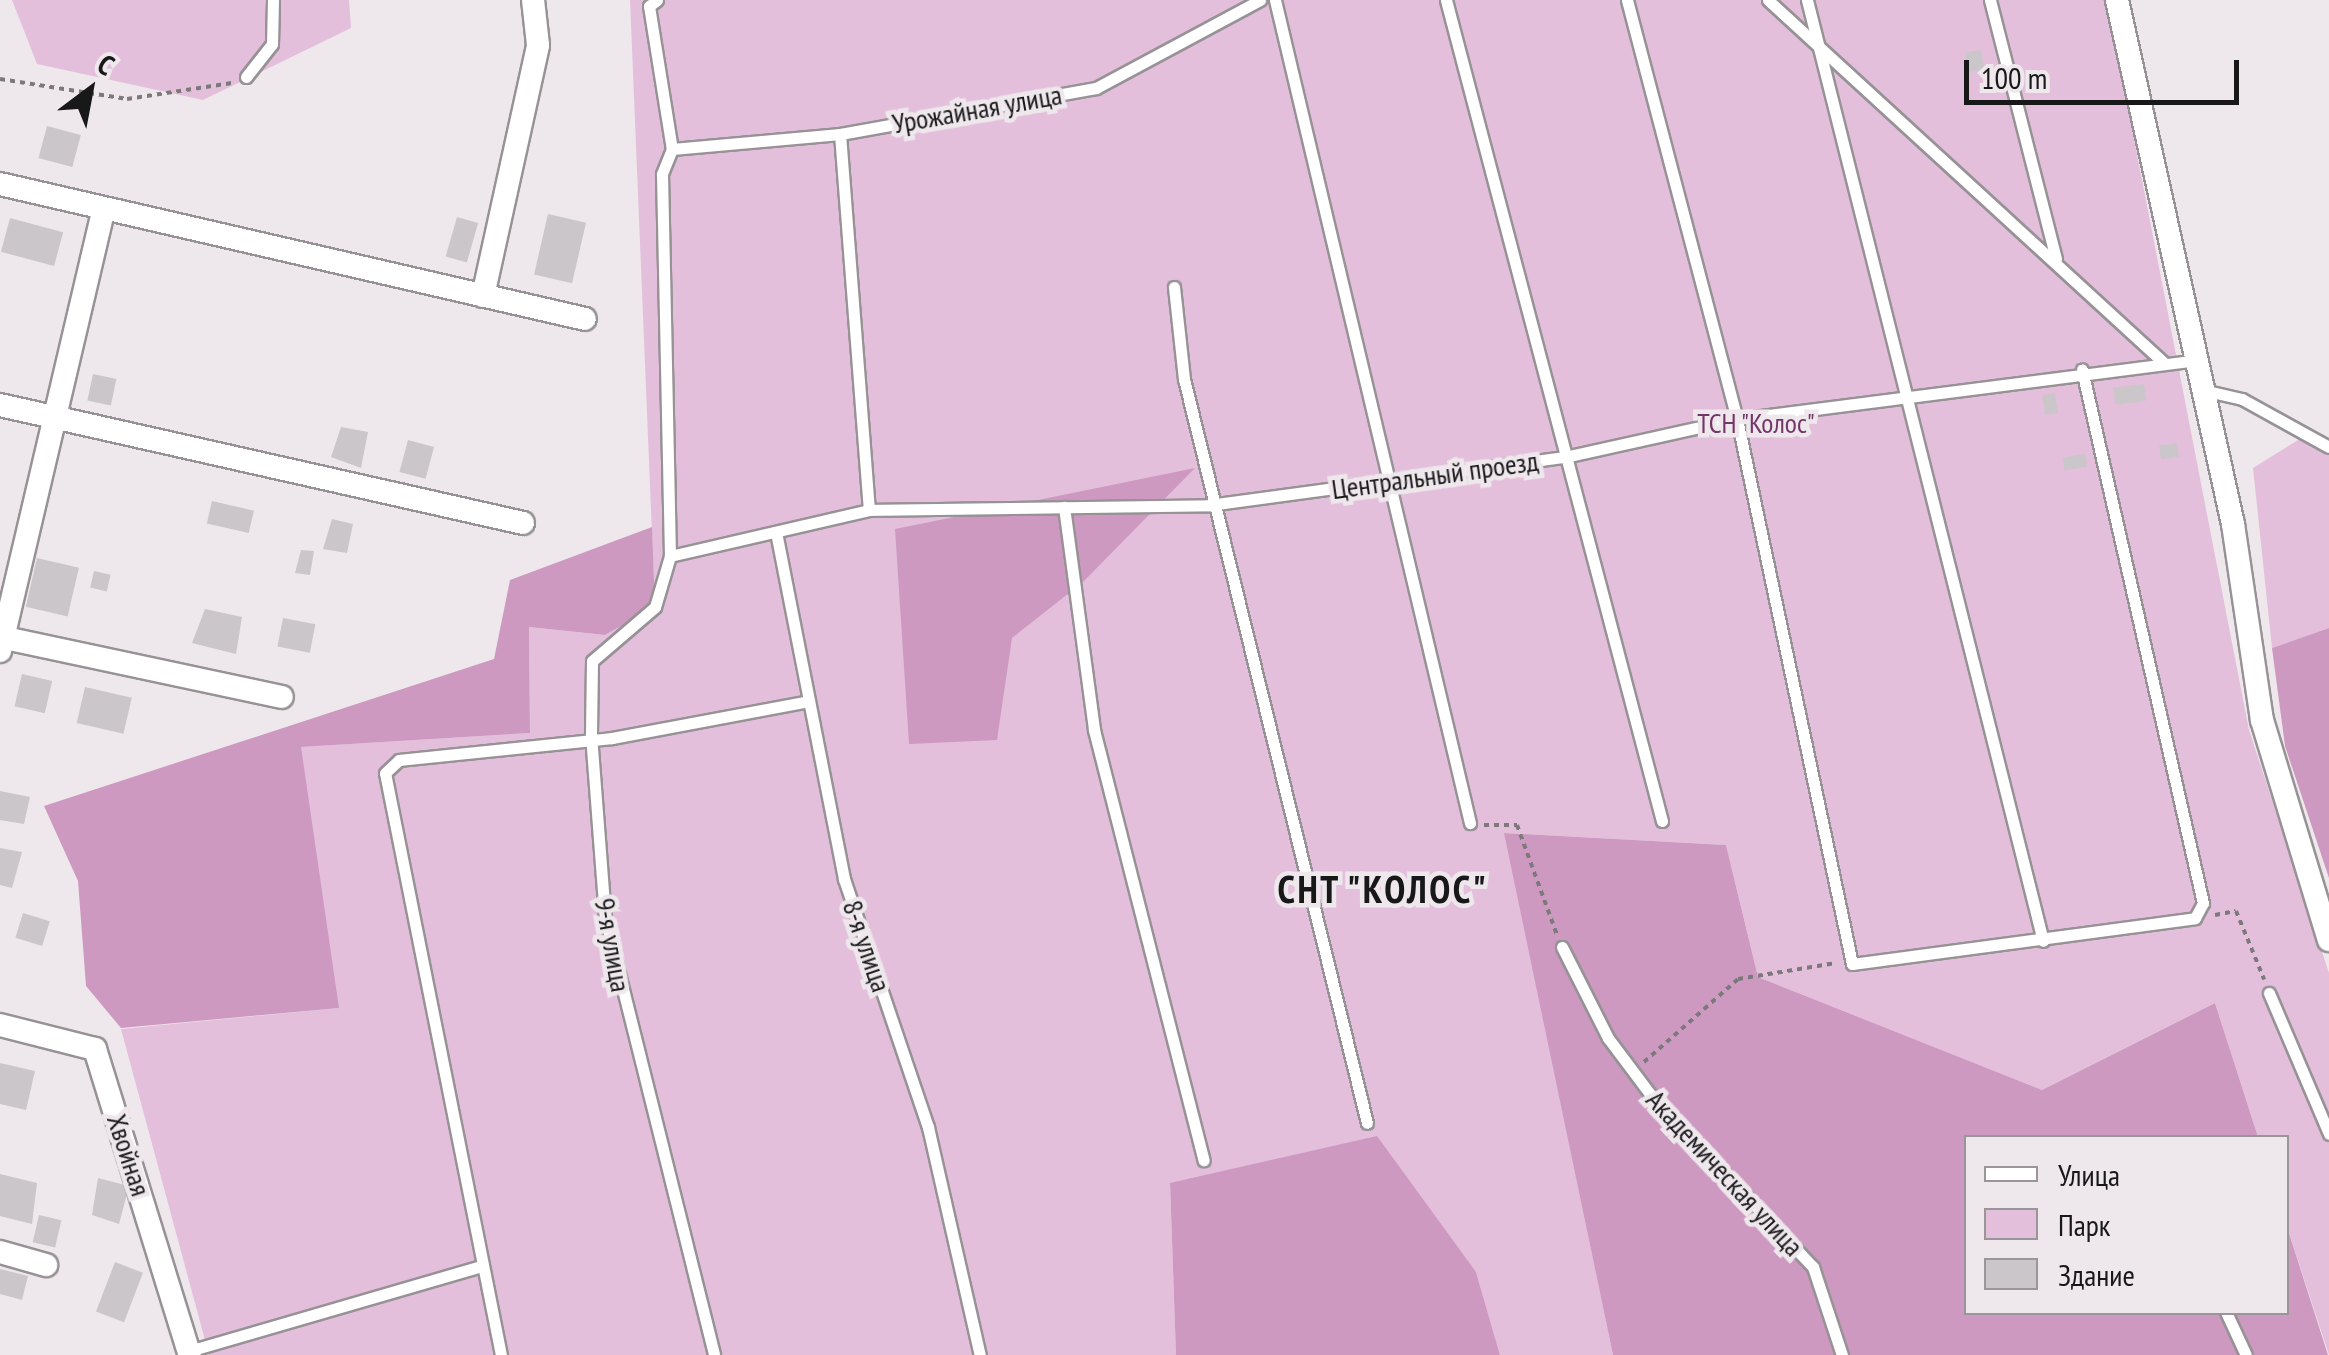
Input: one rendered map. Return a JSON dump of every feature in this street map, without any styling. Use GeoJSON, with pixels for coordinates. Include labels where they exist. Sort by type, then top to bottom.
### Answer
{"type":"FeatureCollection","features":[{"type":"Feature","properties":{"kind":"street"},"geometry":{"type":"LineString","coordinates":[[482,296],[538,45],[533,0]]}},
{"type":"Feature","properties":{"kind":"street"},"geometry":{"type":"LineString","coordinates":[[2117,0],[2203,390],[2262,720],[2329,940]]}},
{"type":"Feature","properties":{"kind":"street"},"geometry":{"type":"LineString","coordinates":[[0,184],[584,319]]}},
{"type":"Feature","properties":{"kind":"street"},"geometry":{"type":"LineString","coordinates":[[104,210],[1,642],[282,697]]}},
{"type":"Feature","properties":{"kind":"street"},"geometry":{"type":"LineString","coordinates":[[0,404],[523,523]]}},
{"type":"Feature","properties":{"kind":"street","name":"Хвойная"},"geometry":{"type":"LineString","coordinates":[[0,1025],[95,1049],[190,1353]]}},
{"type":"Feature","properties":{"kind":"street"},"geometry":{"type":"LineString","coordinates":[[0,1252],[46,1265]]}},
{"type":"Feature","properties":{"kind":"lane"},"geometry":{"type":"LineString","coordinates":[[246,77],[272,44],[273,0]]}},
{"type":"Feature","properties":{"kind":"lane","name":"Урожайная улица"},"geometry":{"type":"LineString","coordinates":[[672,149],[840,134],[1096,88],[1260,0]]}},
{"type":"Feature","properties":{"kind":"lane"},"geometry":{"type":"LineString","coordinates":[[1275,0],[1395,480],[1470,823]]}},
{"type":"Feature","properties":{"kind":"lane"},"geometry":{"type":"LineString","coordinates":[[1446,0],[1662,821]]}},
{"type":"Feature","properties":{"kind":"lane"},"geometry":{"type":"LineString","coordinates":[[1628,0],[1738,418],[1852,964],[2195,918],[2203,904],[2082,370]]}},
{"type":"Feature","properties":{"kind":"lane"},"geometry":{"type":"LineString","coordinates":[[1768,0],[1818,40],[2164,362]]}},
{"type":"Feature","properties":{"kind":"lane"},"geometry":{"type":"LineString","coordinates":[[1807,0],[2043,941]]}},
{"type":"Feature","properties":{"kind":"lane"},"geometry":{"type":"LineString","coordinates":[[1990,0],[2056,259]]}},
{"type":"Feature","properties":{"kind":"lane"},"geometry":{"type":"LineString","coordinates":[[653,3],[672,149]]}},
{"type":"Feature","properties":{"kind":"lane"},"geometry":{"type":"LineString","coordinates":[[840,134],[869,510]]}},
{"type":"Feature","properties":{"kind":"lane","name":"9-я улица"},"geometry":{"type":"LineString","coordinates":[[672,149],[662,174],[670,556],[655,607],[592,660],[591,734],[605,917],[714,1355]]}},
{"type":"Feature","properties":{"kind":"lane"},"geometry":{"type":"LineString","coordinates":[[1174,287],[1184,378],[1220,504],[1367,1122]]}},
{"type":"Feature","properties":{"kind":"lane","name":"Центральный проезд"},"geometry":{"type":"LineString","coordinates":[[670,556],[869,510],[1220,504],[1565,458],[1738,418],[1909,398],[2082,370],[2196,360]]}},
{"type":"Feature","properties":{"kind":"lane"},"geometry":{"type":"LineString","coordinates":[[2203,390],[2242,399],[2329,448]]}},
{"type":"Feature","properties":{"kind":"lane"},"geometry":{"type":"LineString","coordinates":[[1064,507],[1094,730],[1204,1160]]}},
{"type":"Feature","properties":{"kind":"lane","name":"8-я улица"},"geometry":{"type":"LineString","coordinates":[[776,532],[844,879],[928,1128],[980,1355]]}},
{"type":"Feature","properties":{"kind":"lane"},"geometry":{"type":"LineString","coordinates":[[501,1355],[384,773],[398,760],[809,701]]}},
{"type":"Feature","properties":{"kind":"lane","name":"Академическая улица"},"geometry":{"type":"LineString","coordinates":[[1562,947],[1632,1071],[1813,1267],[1842,1355]]}},
{"type":"Feature","properties":{"kind":"lane"},"geometry":{"type":"LineString","coordinates":[[2269,993],[2329,1134]]}},
{"type":"Feature","properties":{"kind":"lane"},"geometry":{"type":"LineString","coordinates":[[190,1353],[481,1266]]}},
{"type":"Feature","properties":{"kind":"lane"},"geometry":{"type":"LineString","coordinates":[[2227,1315],[2246,1355]]}},
{"type":"Feature","properties":{"kind":"path"},"geometry":{"type":"LineString","coordinates":[[0,79],[138,99],[246,77]]}},
{"type":"Feature","properties":{"kind":"path"},"geometry":{"type":"LineString","coordinates":[[1470,823],[1517,825],[1562,947]]}},
{"type":"Feature","properties":{"kind":"path"},"geometry":{"type":"LineString","coordinates":[[2195,918],[2236,911],[2269,993]]}},
{"type":"Feature","properties":{"kind":"path"},"geometry":{"type":"LineString","coordinates":[[1632,1071],[1738,979],[1852,964]]}},
{"type":"Feature","properties":{"kind":"green space"},"geometry":{"type":"Polygon","coordinates":[[[12,0],[349,0],[351,28],[203,100],[37,64],[12,0]]]}},
{"type":"Feature","properties":{"kind":"green space","name":"ТСН \"Колос\""},"geometry":{"type":"Polygon","coordinates":[[[630,0],[2107,0],[2249,730],[2329,973],[2329,1355],[2289,1233],[2289,1135],[2257,1135],[2215,1003],[2042,1090],[1758,977],[1726,845],[1505,833],[1613,1355],[1500,1355],[1476,1272],[1170,1183],[1176,1355],[209,1355],[121,1029],[338,1008],[300,747],[530,733],[529,627],[605,635],[655,607],[630,0]]]}},
{"type":"Feature","properties":{"kind":"green space"},"geometry":{"type":"Polygon","coordinates":[[[2303,437],[2329,454],[2329,628],[2272,648],[2253,468],[2303,437]]]}},
{"type":"Feature","properties":{"kind":"shaded area"},"geometry":{"type":"Polygon","coordinates":[[[1195,468],[1083,582],[1012,638],[997,740],[909,744],[895,529],[1195,468]]]}},
{"type":"Feature","properties":{"kind":"shaded area"},"geometry":{"type":"Polygon","coordinates":[[[652,527],[655,607],[605,635],[529,627],[530,733],[301,747],[339,1008],[121,1028],[86,986],[78,881],[44,806],[494,659],[510,580],[652,527]]]}},
{"type":"Feature","properties":{"kind":"shaded area"},"geometry":{"type":"Polygon","coordinates":[[[2329,628],[2329,878],[2285,746],[2272,648],[2329,628]]]}},
{"type":"Feature","properties":{"kind":"shaded area"},"geometry":{"type":"Polygon","coordinates":[[[1504,833],[1726,845],[1758,977],[2042,1090],[2215,1003],[2257,1135],[1964,1135],[1964,1315],[2289,1315],[2289,1233],[2328,1355],[1613,1355],[1504,833]]]}},
{"type":"Feature","properties":{"kind":"shaded area"},"geometry":{"type":"Polygon","coordinates":[[[1377,1136],[1476,1272],[1500,1355],[1176,1355],[1170,1183],[1377,1136]]]}},
{"type":"Feature","properties":{"kind":"building"},"geometry":{"type":"Polygon","coordinates":[[[1981,50],[1984,70],[1968,72],[1965,53],[1981,50]]]}},
{"type":"Feature","properties":{"kind":"building"},"geometry":{"type":"Polygon","coordinates":[[[47,126],[81,135],[72,167],[38,158],[47,126]]]}},
{"type":"Feature","properties":{"kind":"building"},"geometry":{"type":"Polygon","coordinates":[[[548,214],[586,223],[572,283],[534,274],[548,214]]]}},
{"type":"Feature","properties":{"kind":"building"},"geometry":{"type":"Polygon","coordinates":[[[457,217],[478,223],[467,262],[446,256],[457,217]]]}},
{"type":"Feature","properties":{"kind":"building"},"geometry":{"type":"Polygon","coordinates":[[[10,218],[63,232],[54,266],[1,252],[10,218]]]}},
{"type":"Feature","properties":{"kind":"building"},"geometry":{"type":"Polygon","coordinates":[[[93,374],[116,379],[111,405],[87,400],[93,374]]]}},
{"type":"Feature","properties":{"kind":"building"},"geometry":{"type":"Polygon","coordinates":[[[2144,384],[2146,401],[2115,405],[2113,388],[2144,384]]]}},
{"type":"Feature","properties":{"kind":"building"},"geometry":{"type":"Polygon","coordinates":[[[2055,393],[2058,413],[2045,415],[2042,395],[2055,393]]]}},
{"type":"Feature","properties":{"kind":"building"},"geometry":{"type":"Polygon","coordinates":[[[341,427],[368,432],[361,468],[331,457],[341,427]]]}},
{"type":"Feature","properties":{"kind":"building"},"geometry":{"type":"Polygon","coordinates":[[[408,440],[434,447],[426,479],[399,472],[408,440]]]}},
{"type":"Feature","properties":{"kind":"building"},"geometry":{"type":"Polygon","coordinates":[[[2177,443],[2179,457],[2161,459],[2159,446],[2177,443]]]}},
{"type":"Feature","properties":{"kind":"building"},"geometry":{"type":"Polygon","coordinates":[[[2085,454],[2087,467],[2064,470],[2062,458],[2085,454]]]}},
{"type":"Feature","properties":{"kind":"building"},"geometry":{"type":"Polygon","coordinates":[[[212,501],[254,511],[249,533],[207,523],[212,501]]]}},
{"type":"Feature","properties":{"kind":"building"},"geometry":{"type":"Polygon","coordinates":[[[332,519],[353,524],[347,553],[323,549],[332,519]]]}},
{"type":"Feature","properties":{"kind":"building"},"geometry":{"type":"Polygon","coordinates":[[[301,550],[314,551],[310,575],[295,573],[301,550]]]}},
{"type":"Feature","properties":{"kind":"building"},"geometry":{"type":"Polygon","coordinates":[[[37,558],[79,568],[68,616],[26,607],[37,558]]]}},
{"type":"Feature","properties":{"kind":"building"},"geometry":{"type":"Polygon","coordinates":[[[94,571],[111,575],[107,591],[90,588],[94,571]]]}},
{"type":"Feature","properties":{"kind":"building"},"geometry":{"type":"Polygon","coordinates":[[[205,609],[242,617],[236,654],[192,643],[205,609]]]}},
{"type":"Feature","properties":{"kind":"building"},"geometry":{"type":"Polygon","coordinates":[[[283,618],[315,624],[310,653],[277,646],[283,618]]]}},
{"type":"Feature","properties":{"kind":"building"},"geometry":{"type":"Polygon","coordinates":[[[22,674],[52,681],[45,713],[15,706],[22,674]]]}},
{"type":"Feature","properties":{"kind":"building"},"geometry":{"type":"Polygon","coordinates":[[[85,687],[132,698],[123,734],[77,723],[85,687]]]}},
{"type":"Feature","properties":{"kind":"building"},"geometry":{"type":"Polygon","coordinates":[[[0,791],[30,797],[24,824],[0,820],[0,791]]]}},
{"type":"Feature","properties":{"kind":"building"},"geometry":{"type":"Polygon","coordinates":[[[0,848],[22,852],[12,888],[0,885],[0,848]]]}},
{"type":"Feature","properties":{"kind":"building"},"geometry":{"type":"Polygon","coordinates":[[[23,913],[50,921],[42,946],[15,938],[23,913]]]}},
{"type":"Feature","properties":{"kind":"building"},"geometry":{"type":"Polygon","coordinates":[[[0,1063],[35,1071],[26,1110],[0,1104],[0,1063]]]}},
{"type":"Feature","properties":{"kind":"building"},"geometry":{"type":"Polygon","coordinates":[[[0,1174],[37,1183],[32,1224],[0,1216],[0,1174]]]}},
{"type":"Feature","properties":{"kind":"building"},"geometry":{"type":"Polygon","coordinates":[[[98,1178],[129,1186],[119,1224],[92,1215],[98,1178]]]}},
{"type":"Feature","properties":{"kind":"building"},"geometry":{"type":"Polygon","coordinates":[[[39,1215],[61,1220],[55,1247],[33,1242],[39,1215]]]}},
{"type":"Feature","properties":{"kind":"building"},"geometry":{"type":"Polygon","coordinates":[[[115,1262],[143,1273],[124,1322],[96,1311],[115,1262]]]}},
{"type":"Feature","properties":{"kind":"building"},"geometry":{"type":"Polygon","coordinates":[[[0,1269],[28,1276],[22,1300],[0,1294],[0,1269]]]}},
{"type":"Feature","properties":{"kind":"district","name":"СНТ \"КОЛОС\""},"geometry":{"type":"Point","coordinates":[1383,889]}}]}
